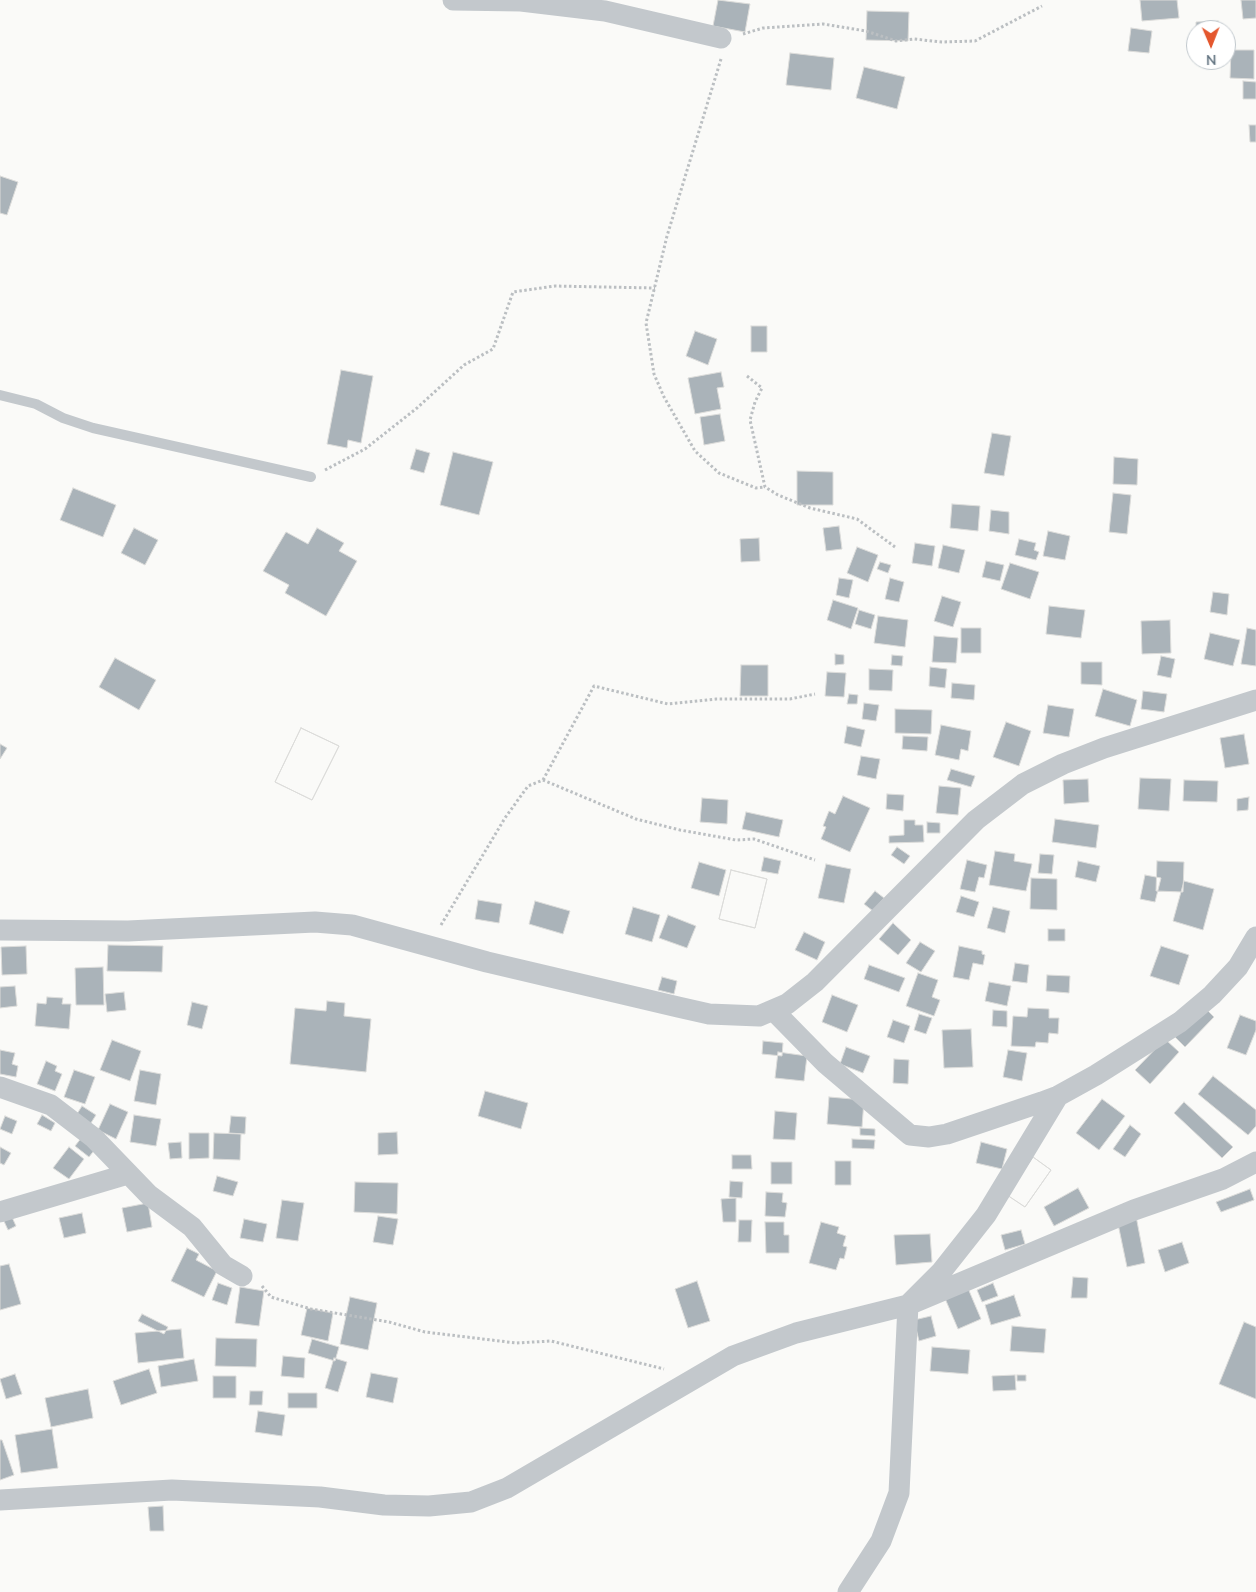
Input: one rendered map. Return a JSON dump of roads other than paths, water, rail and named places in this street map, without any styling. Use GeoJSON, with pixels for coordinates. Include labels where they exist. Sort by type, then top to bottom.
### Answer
{"type":"FeatureCollection","features":[{"type":"Feature","properties":{"kind":"street"},"geometry":{"type":"LineString","coordinates":[[453,0],[521,1],[605,11],[721,38]]}},
{"type":"Feature","properties":{"kind":"street"},"geometry":{"type":"LineString","coordinates":[[0,930],[128,931],[315,922],[352,926],[433,948],[710,1014],[759,1016],[787,1004],[816,982],[976,820],[1023,784],[1063,764],[1104,748],[1256,700]]}},
{"type":"Feature","properties":{"kind":"street"},"geometry":{"type":"LineString","coordinates":[[774,1011],[825,1063],[910,1135],[929,1137],[947,1134],[1058,1096],[1180,1022],[1212,995],[1238,967],[1256,937]]}},
{"type":"Feature","properties":{"kind":"street"},"geometry":{"type":"LineString","coordinates":[[0,1087],[51,1105],[94,1138],[149,1195],[192,1227],[223,1265],[242,1276]]}},
{"type":"Feature","properties":{"kind":"street"},"geometry":{"type":"LineString","coordinates":[[848,1592],[881,1541],[898,1493],[908,1305],[940,1272],[986,1215],[1058,1096]]}},
{"type":"Feature","properties":{"kind":"street"},"geometry":{"type":"LineString","coordinates":[[0,1500],[172,1490],[320,1497],[384,1505],[429,1506],[470,1502],[507,1488],[734,1356],[796,1333],[908,1305],[1117,1217],[1215,1182],[1256,1162]]}},
{"type":"Feature","properties":{"kind":"street"},"geometry":{"type":"LineString","coordinates":[[0,1212],[128,1174]]}},
{"type":"Feature","properties":{"kind":"lane"},"geometry":{"type":"LineString","coordinates":[[0,395],[36,404],[63,418],[92,428],[311,477]]}}]}
